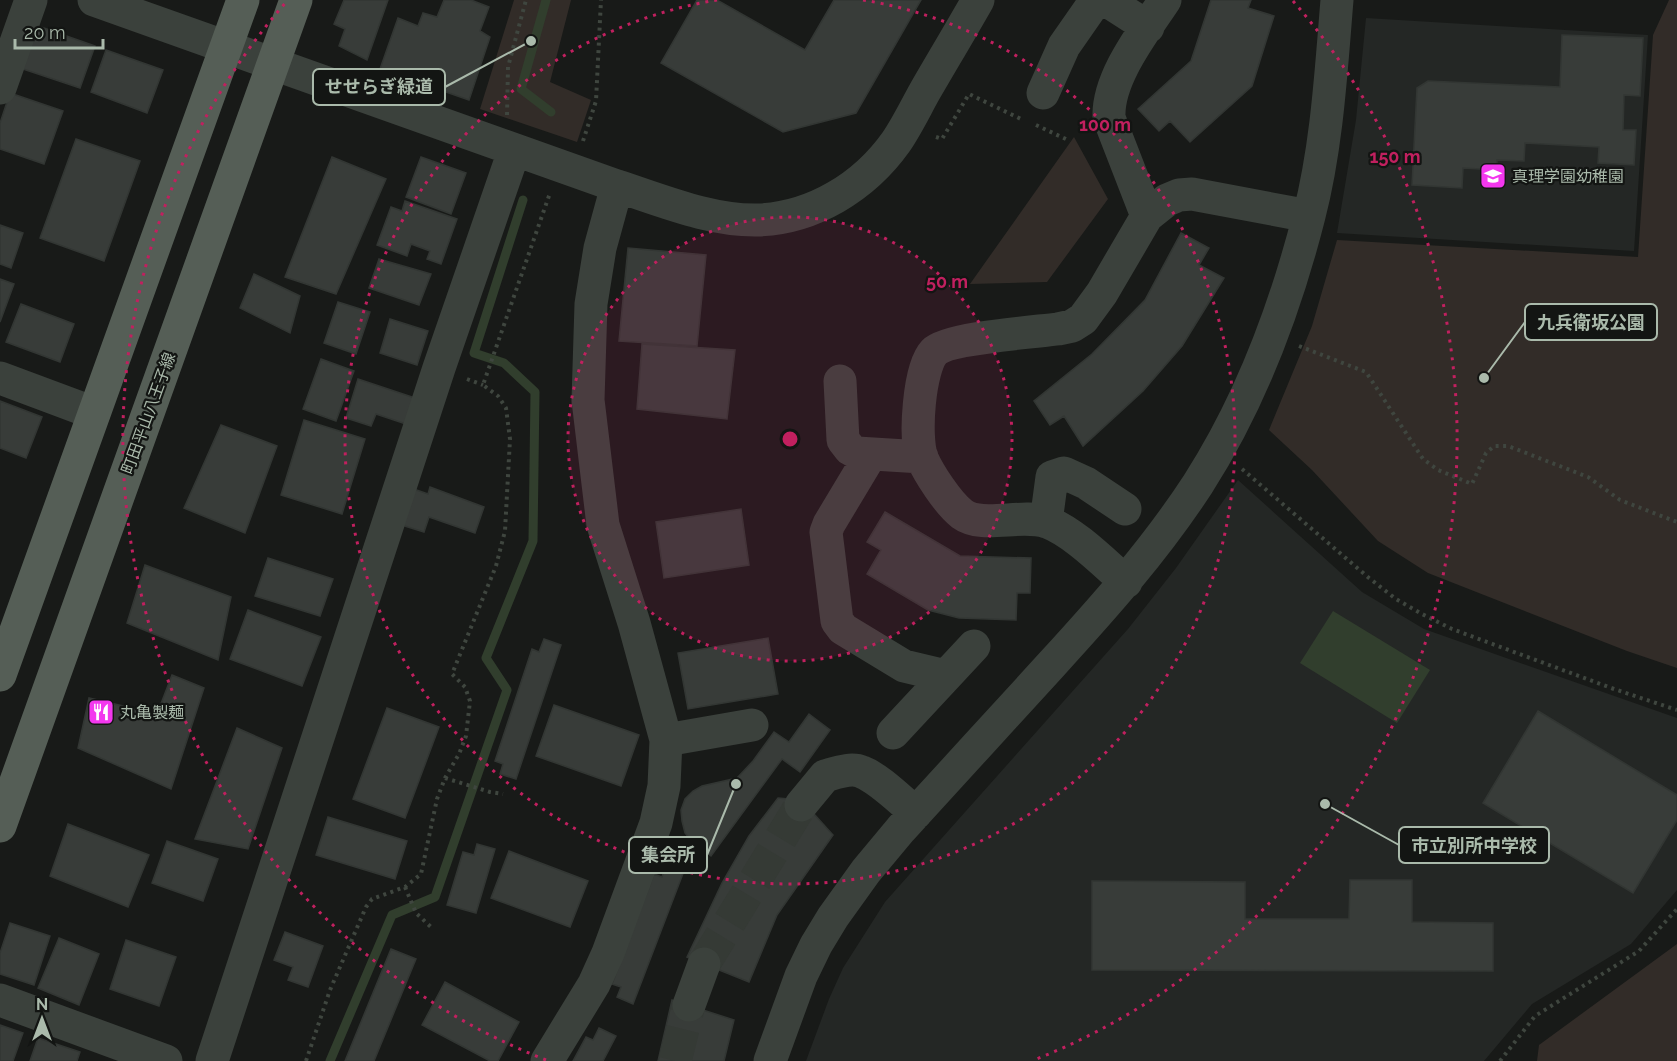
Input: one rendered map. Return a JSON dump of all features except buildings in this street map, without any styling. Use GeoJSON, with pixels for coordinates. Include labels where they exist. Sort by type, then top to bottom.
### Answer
{"type":"FeatureCollection","features":[{"type":"Feature","properties":{"kind":"main road"},"geometry":{"type":"LineString","coordinates":[[0,675],[243,0]]}},
{"type":"Feature","properties":{"kind":"main road","name":"町田平山八王子線"},"geometry":{"type":"LineString","coordinates":[[0,826],[296,0]]}},
{"type":"Feature","properties":{"kind":"street"},"geometry":{"type":"LineString","coordinates":[[0,88],[31,0]]}},
{"type":"Feature","properties":{"kind":"street"},"geometry":{"type":"LineString","coordinates":[[94,0],[274,64],[511,136],[616,186],[704,213],[757,220],[820,206],[860,181],[876,167],[897,141],[978,0]]}},
{"type":"Feature","properties":{"kind":"street"},"geometry":{"type":"LineString","coordinates":[[1043,93],[1064,46],[1096,0]]}},
{"type":"Feature","properties":{"kind":"street"},"geometry":{"type":"LineString","coordinates":[[1106,0],[1148,27]]}},
{"type":"Feature","properties":{"kind":"street"},"geometry":{"type":"LineString","coordinates":[[1147,216],[1109,118],[1108,105],[1128,60],[1165,0]]}},
{"type":"Feature","properties":{"kind":"street"},"geometry":{"type":"LineString","coordinates":[[770,1061],[801,976],[833,917],[866,871],[916,813],[1126,582],[1198,483],[1250,387],[1272,336],[1309,216],[1327,117],[1337,0]]}},
{"type":"Feature","properties":{"kind":"street"},"geometry":{"type":"LineString","coordinates":[[212,1061],[435,379],[511,136]]}},
{"type":"Feature","properties":{"kind":"street"},"geometry":{"type":"LineString","coordinates":[[547,1061],[594,984],[612,942],[656,823],[664,786],[666,740],[634,623],[603,525],[588,400],[591,304],[600,248],[616,186]]}},
{"type":"Feature","properties":{"kind":"street"},"geometry":{"type":"LineString","coordinates":[[1126,582],[1064,531],[1046,522],[1034,519],[973,519],[962,514],[943,493],[922,457],[919,437],[921,395],[927,364],[935,351],[968,340],[1072,326],[1083,319],[1102,293],[1147,216],[1167,200],[1179,195],[1192,194],[1309,216]]}},
{"type":"Feature","properties":{"kind":"street"},"geometry":{"type":"LineString","coordinates":[[0,378],[94,413]]}},
{"type":"Feature","properties":{"kind":"street"},"geometry":{"type":"LineString","coordinates":[[840,381],[844,444],[857,453],[922,457]]}},
{"type":"Feature","properties":{"kind":"street"},"geometry":{"type":"LineString","coordinates":[[871,454],[826,532],[837,621],[843,629],[904,666],[946,676]]}},
{"type":"Feature","properties":{"kind":"street"},"geometry":{"type":"LineString","coordinates":[[1046,522],[1052,477],[1064,473],[1075,476],[1125,509]]}},
{"type":"Feature","properties":{"kind":"street"},"geometry":{"type":"LineString","coordinates":[[893,733],[974,646]]}},
{"type":"Feature","properties":{"kind":"street"},"geometry":{"type":"LineString","coordinates":[[666,740],[752,725]]}},
{"type":"Feature","properties":{"kind":"street"},"geometry":{"type":"LineString","coordinates":[[801,805],[825,776],[852,771],[862,772],[882,785],[916,813]]}},
{"type":"Feature","properties":{"kind":"street"},"geometry":{"type":"LineString","coordinates":[[689,1005],[704,964]]}},
{"type":"Feature","properties":{"kind":"street"},"geometry":{"type":"LineString","coordinates":[[0,1000],[166,1061]]}},
{"type":"Feature","properties":{"kind":"path"},"geometry":{"type":"LineString","coordinates":[[511,136],[506,109],[508,67],[526,0]]}},
{"type":"Feature","properties":{"kind":"path"},"geometry":{"type":"LineString","coordinates":[[581,148],[596,101],[601,0]]}},
{"type":"Feature","properties":{"kind":"path"},"geometry":{"type":"LineString","coordinates":[[927,133],[942,139],[969,94],[1070,141]]}},
{"type":"Feature","properties":{"kind":"path"},"geometry":{"type":"LineString","coordinates":[[306,1061],[330,990],[366,907],[372,899],[405,887],[421,874],[436,799],[466,736],[470,701],[465,687],[452,674],[496,566],[505,531],[510,439],[506,408],[498,396],[483,385],[552,186]]}},
{"type":"Feature","properties":{"kind":"path"},"geometry":{"type":"LineString","coordinates":[[1296,345],[1366,372],[1423,459],[1438,470],[1472,484],[1486,453],[1494,446],[1508,446],[1587,477],[1620,500],[1677,522]]}},
{"type":"Feature","properties":{"kind":"path"},"geometry":{"type":"LineString","coordinates":[[1239,467],[1369,578],[1396,599],[1422,614],[1452,629],[1677,710]]}},
{"type":"Feature","properties":{"kind":"path"},"geometry":{"type":"LineString","coordinates":[[445,777],[454,782],[503,794]]}},
{"type":"Feature","properties":{"kind":"path"},"geometry":{"type":"LineString","coordinates":[[405,887],[416,913],[432,928]]}},
{"type":"Feature","properties":{"kind":"path"},"geometry":{"type":"LineString","coordinates":[[1500,1061],[1535,1016],[1640,951],[1677,909]]}},
{"type":"Feature","properties":{"kind":"shaded area"},"geometry":{"type":"Polygon","coordinates":[[[514,0],[571,0],[550,82],[591,100],[577,142],[480,109],[514,0]]]}},
{"type":"Feature","properties":{"kind":"shaded area"},"geometry":{"type":"Polygon","coordinates":[[[1669,0],[1677,0],[1677,668],[1627,651],[1428,573],[1378,541],[1312,470],[1269,430],[1312,326],[1337,240],[1638,257],[1653,35],[1669,0]]]}},
{"type":"Feature","properties":{"kind":"shaded area","name":"真理学園幼稚園"},"geometry":{"type":"Polygon","coordinates":[[[1366,18],[1648,35],[1634,251],[1337,233],[1356,120],[1366,18]]]}},
{"type":"Feature","properties":{"kind":"shaded area"},"geometry":{"type":"Polygon","coordinates":[[[1074,137],[1108,199],[1047,282],[970,284],[1074,137]]]}},
{"type":"Feature","properties":{"kind":"shaded area"},"geometry":{"type":"Polygon","coordinates":[[[1238,480],[1362,592],[1424,629],[1677,718],[1677,890],[1631,944],[1532,1004],[1484,1061],[806,1061],[843,968],[885,902],[1128,629],[1176,568],[1238,480]]]}},
{"type":"Feature","properties":{"kind":"shaded area"},"geometry":{"type":"Polygon","coordinates":[[[1333,611],[1430,670],[1397,723],[1300,663],[1333,611]]]}},
{"type":"Feature","properties":{"kind":"shaded area"},"geometry":{"type":"Polygon","coordinates":[[[1677,944],[1677,1061],[1537,1061],[1539,1045],[1677,944]]]}},
{"type":"Feature","properties":{"kind":"waterway"},"geometry":{"type":"LineString","coordinates":[[546,0],[521,89],[551,112]]}},
{"type":"Feature","properties":{"kind":"waterway"},"geometry":{"type":"LineString","coordinates":[[330,1061],[392,915],[435,897],[507,690],[486,658],[533,541],[535,392],[504,363],[474,353],[523,200]]}},
{"type":"Feature","properties":{"kind":"tunnel"},"geometry":{"type":"LineString","coordinates":[[704,964],[801,805]]}},
{"type":"Feature","properties":{"kind":"tunnel"},"geometry":{"type":"LineString","coordinates":[[675,1061],[689,1005]]}},
{"type":"Feature","properties":{"kind":"place","name":"せせらぎ緑道"},"geometry":{"type":"Point","coordinates":[531,41]}},
{"type":"Feature","properties":{"kind":"place","name":"真理学園幼稚園"},"geometry":{"type":"Point","coordinates":[1493,176]}},
{"type":"Feature","properties":{"kind":"place","name":"九兵衛坂公園"},"geometry":{"type":"Point","coordinates":[1484,378]}},
{"type":"Feature","properties":{"kind":"place","name":"丸亀製麺"},"geometry":{"type":"Point","coordinates":[101,712]}},
{"type":"Feature","properties":{"kind":"place","name":"集会所"},"geometry":{"type":"Point","coordinates":[736,784]}},
{"type":"Feature","properties":{"kind":"place","name":"市立別所中学校"},"geometry":{"type":"Point","coordinates":[1325,804]}}]}
